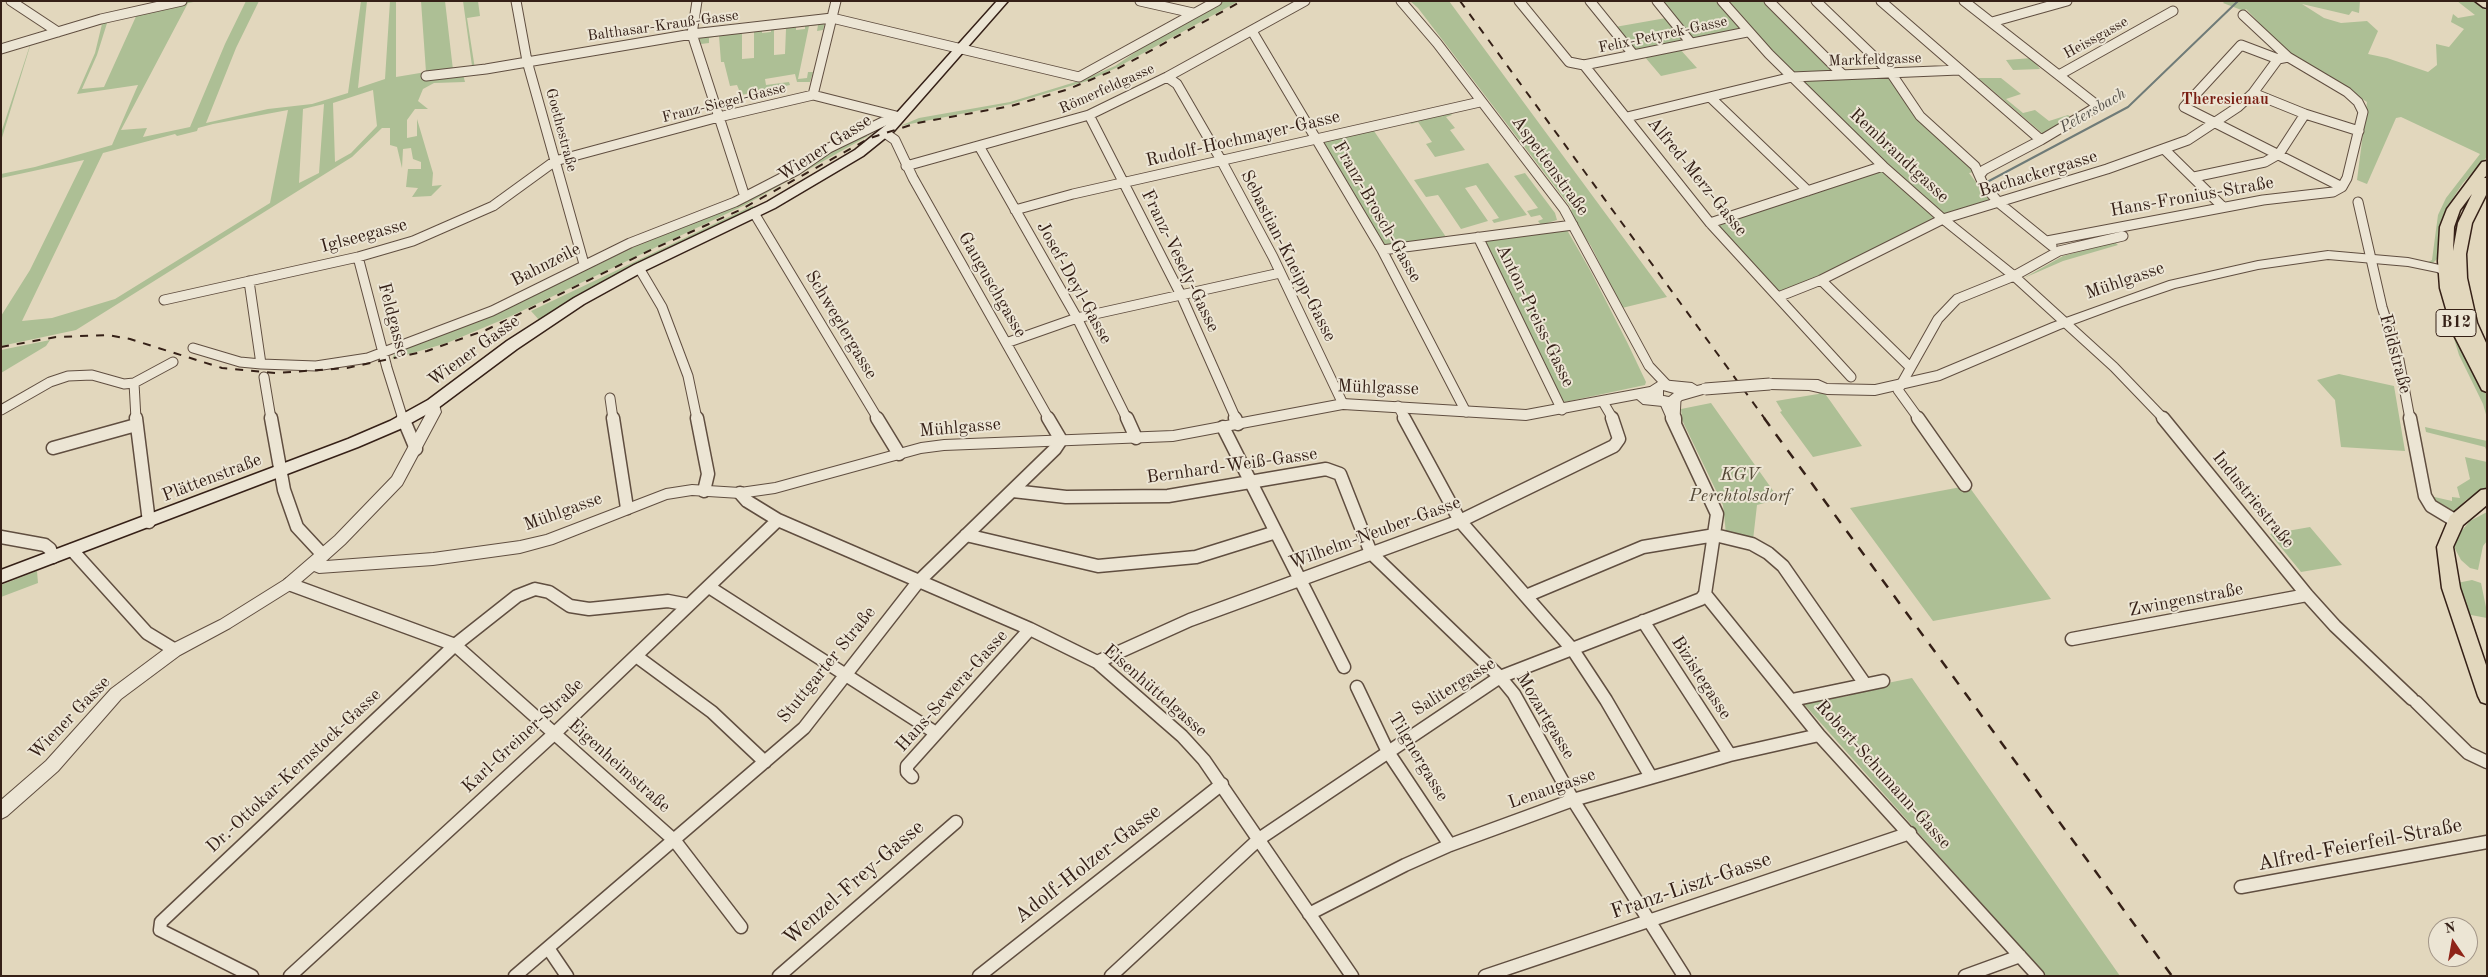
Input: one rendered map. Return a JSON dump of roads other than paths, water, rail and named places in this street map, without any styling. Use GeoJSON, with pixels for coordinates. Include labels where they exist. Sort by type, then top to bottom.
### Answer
{"type":"FeatureCollection","features":[{"type":"Feature","properties":{"kind":"main road","name":"Wiener Gasse"},"geometry":{"type":"LineString","coordinates":[[433,404],[558,314],[639,268],[754,213],[830,171],[882,136],[1003,1]]}},
{"type":"Feature","properties":{"kind":"main road"},"geometry":{"type":"LineString","coordinates":[[2481,1],[2487,5]]}},
{"type":"Feature","properties":{"kind":"main road","name":"B12"},"geometry":{"type":"LineString","coordinates":[[2487,165],[2454,209],[2445,245],[2450,275],[2452,311],[2460,333],[2487,386]]}},
{"type":"Feature","properties":{"kind":"main road","name":"B12"},"geometry":{"type":"LineString","coordinates":[[2487,182],[2472,205],[2464,223],[2460,254],[2450,275],[2487,364]]}},
{"type":"Feature","properties":{"kind":"main road","name":"Plättenstraße"},"geometry":{"type":"LineString","coordinates":[[1,577],[279,472],[404,421],[433,404]]}},
{"type":"Feature","properties":{"kind":"main road"},"geometry":{"type":"LineString","coordinates":[[2484,503],[2456,521],[2445,547],[2446,564],[2487,696]]}},
{"type":"Feature","properties":{"kind":"street"},"geometry":{"type":"LineString","coordinates":[[11,1],[58,32]]}},
{"type":"Feature","properties":{"kind":"street"},"geometry":{"type":"LineString","coordinates":[[130,1],[135,11]]}},
{"type":"Feature","properties":{"kind":"street"},"geometry":{"type":"LineString","coordinates":[[1,49],[135,11],[182,1]]}},
{"type":"Feature","properties":{"kind":"street","name":"Goethestraße"},"geometry":{"type":"LineString","coordinates":[[516,1],[527,61],[584,264]]}},
{"type":"Feature","properties":{"kind":"street"},"geometry":{"type":"LineString","coordinates":[[697,1],[692,34],[745,197]]}},
{"type":"Feature","properties":{"kind":"street"},"geometry":{"type":"LineString","coordinates":[[813,95],[836,1]]}},
{"type":"Feature","properties":{"kind":"street"},"geometry":{"type":"LineString","coordinates":[[1140,1],[1193,13],[1216,1]]}},
{"type":"Feature","properties":{"kind":"street","name":"Römerfeldgasse"},"geometry":{"type":"LineString","coordinates":[[906,166],[1064,124],[1089,114],[1167,77],[1305,1]]}},
{"type":"Feature","properties":{"kind":"street","name":"Aspettenstraße"},"geometry":{"type":"LineString","coordinates":[[1401,1],[1437,43],[1480,102],[1558,202],[1573,225],[1649,366],[1666,393]]}},
{"type":"Feature","properties":{"kind":"street","name":"Alfred-Merz-Gasse"},"geometry":{"type":"LineString","coordinates":[[1519,1],[1569,62],[1584,65],[1710,222],[1851,377]]}},
{"type":"Feature","properties":{"kind":"street"},"geometry":{"type":"LineString","coordinates":[[1590,1],[1633,54]]}},
{"type":"Feature","properties":{"kind":"street"},"geometry":{"type":"LineString","coordinates":[[1657,1],[1691,43]]}},
{"type":"Feature","properties":{"kind":"street","name":"Rembrandtgasse"},"geometry":{"type":"LineString","coordinates":[[1722,1],[1747,32],[1883,166],[2066,322]]}},
{"type":"Feature","properties":{"kind":"street"},"geometry":{"type":"LineString","coordinates":[[1769,1],[1843,75]]}},
{"type":"Feature","properties":{"kind":"street"},"geometry":{"type":"LineString","coordinates":[[1816,1],[1891,74],[1920,116],[1975,166],[1983,184],[1999,203],[2059,251]]}},
{"type":"Feature","properties":{"kind":"street"},"geometry":{"type":"LineString","coordinates":[[1882,1],[2041,140]]}},
{"type":"Feature","properties":{"kind":"street"},"geometry":{"type":"LineString","coordinates":[[1964,1],[2098,106],[2041,140],[1984,170],[1980,175]]}},
{"type":"Feature","properties":{"kind":"street"},"geometry":{"type":"LineString","coordinates":[[1990,20],[2052,1]]}},
{"type":"Feature","properties":{"kind":"street"},"geometry":{"type":"LineString","coordinates":[[1990,20],[2067,1]]}},
{"type":"Feature","properties":{"kind":"street","name":"Heissgasse"},"geometry":{"type":"LineString","coordinates":[[2056,72],[2174,11]]}},
{"type":"Feature","properties":{"kind":"street","name":"Balthasar-Krauß-Gasse"},"geometry":{"type":"LineString","coordinates":[[426,76],[486,69],[692,34],[832,18],[1079,77],[1106,64],[1193,13]]}},
{"type":"Feature","properties":{"kind":"street"},"geometry":{"type":"LineString","coordinates":[[2243,15],[2288,56],[2347,92],[2358,102],[2363,112],[2347,178],[2342,186],[2184,107],[2241,45],[2278,59],[2288,56]]}},
{"type":"Feature","properties":{"kind":"street","name":"Franz-Brosch-Gasse"},"geometry":{"type":"LineString","coordinates":[[1252,31],[1382,250],[1466,412]]}},
{"type":"Feature","properties":{"kind":"street","name":"Felix-Petyrek-Gasse"},"geometry":{"type":"LineString","coordinates":[[1584,65],[1747,32]]}},
{"type":"Feature","properties":{"kind":"street","name":"Bachackergasse"},"geometry":{"type":"LineString","coordinates":[[1778,298],[1820,280],[1943,219],[1999,203],[2188,140],[2238,108],[2253,93],[2278,59]]}},
{"type":"Feature","properties":{"kind":"street","name":"Markfeldgasse"},"geometry":{"type":"LineString","coordinates":[[1627,117],[1792,77],[1959,70]]}},
{"type":"Feature","properties":{"kind":"street","name":"Sebastian-Kneipp-Gasse"},"geometry":{"type":"LineString","coordinates":[[1167,77],[1178,84],[1221,160],[1273,257],[1343,404]]}},
{"type":"Feature","properties":{"kind":"street"},"geometry":{"type":"LineString","coordinates":[[2253,93],[2305,114],[2359,131]]}},
{"type":"Feature","properties":{"kind":"street","name":"Franz-Siegel-Gasse"},"geometry":{"type":"LineString","coordinates":[[555,161],[719,117],[813,95],[898,116]]}},
{"type":"Feature","properties":{"kind":"street"},"geometry":{"type":"LineString","coordinates":[[1710,97],[1808,191]]}},
{"type":"Feature","properties":{"kind":"street","name":"Rudolf-Hochmayer-Gasse"},"geometry":{"type":"LineString","coordinates":[[1015,210],[1124,182],[1480,102]]}},
{"type":"Feature","properties":{"kind":"street","name":"Franz-Vesely-Gasse"},"geometry":{"type":"LineString","coordinates":[[1089,114],[1181,295],[1238,424]]}},
{"type":"Feature","properties":{"kind":"street"},"geometry":{"type":"LineString","coordinates":[[2194,177],[2247,168],[2265,162],[2279,154],[2305,114]]}},
{"type":"Feature","properties":{"kind":"street","name":"Bahnzeile"},"geometry":{"type":"LineString","coordinates":[[193,348],[240,362],[261,364],[316,366],[368,358],[492,311],[584,264],[745,197],[797,170],[829,148],[898,116]]}},
{"type":"Feature","properties":{"kind":"street","name":"Gauguschgasse"},"geometry":{"type":"LineString","coordinates":[[882,136],[897,146],[906,166],[1060,440]]}},
{"type":"Feature","properties":{"kind":"street","name":"Josef-Deyl-Gasse"},"geometry":{"type":"LineString","coordinates":[[979,146],[1077,318],[1107,375],[1136,438]]}},
{"type":"Feature","properties":{"kind":"street"},"geometry":{"type":"LineString","coordinates":[[2164,149],[2223,207]]}},
{"type":"Feature","properties":{"kind":"street","name":"Iglseegasse"},"geometry":{"type":"LineString","coordinates":[[164,300],[358,257],[413,241],[493,206],[555,161]]}},
{"type":"Feature","properties":{"kind":"street"},"geometry":{"type":"LineString","coordinates":[[1710,222],[1883,166]]}},
{"type":"Feature","properties":{"kind":"street","name":"Hans-Fronius-Straße"},"geometry":{"type":"LineString","coordinates":[[2047,241],[2263,200],[2334,192],[2342,186]]}},
{"type":"Feature","properties":{"kind":"street","name":"Feldstraße"},"geometry":{"type":"LineString","coordinates":[[2358,202],[2382,307],[2399,360],[2425,496],[2431,506],[2456,521]]}},
{"type":"Feature","properties":{"kind":"street","name":"Schweglergasse"},"geometry":{"type":"LineString","coordinates":[[754,213],[899,454]]}},
{"type":"Feature","properties":{"kind":"street"},"geometry":{"type":"LineString","coordinates":[[1382,250],[1573,225]]}},
{"type":"Feature","properties":{"kind":"street","name":"Hans-Fronius-Straße"},"geometry":{"type":"LineString","coordinates":[[1901,383],[1945,309],[1958,299],[2014,276],[2059,251],[2123,236]]}},
{"type":"Feature","properties":{"kind":"street","name":"Anton-Preiss-Gasse"},"geometry":{"type":"LineString","coordinates":[[1478,237],[1562,410]]}},
{"type":"Feature","properties":{"kind":"street","name":"Mühlgasse"},"geometry":{"type":"LineString","coordinates":[[318,560],[318,567],[433,559],[520,546],[548,540],[627,508],[675,492],[740,493],[755,491],[803,481],[899,454],[944,445],[1136,438],[1191,434],[1343,404],[1526,415],[1622,398],[1770,384],[1810,385],[1823,388],[1865,390],[1940,375],[2066,322],[2173,284],[2247,266],[2328,255],[2371,258],[2450,275]]}},
{"type":"Feature","properties":{"kind":"street","name":"Feldgasse"},"geometry":{"type":"LineString","coordinates":[[358,257],[383,353],[404,421],[416,449]]}},
{"type":"Feature","properties":{"kind":"street"},"geometry":{"type":"LineString","coordinates":[[639,268],[662,307],[688,376],[708,474],[704,491]]}},
{"type":"Feature","properties":{"kind":"street"},"geometry":{"type":"LineString","coordinates":[[1006,343],[1077,318],[1280,273]]}},
{"type":"Feature","properties":{"kind":"street"},"geometry":{"type":"LineString","coordinates":[[1820,280],[1910,367]]}},
{"type":"Feature","properties":{"kind":"street"},"geometry":{"type":"LineString","coordinates":[[249,281],[261,364]]}},
{"type":"Feature","properties":{"kind":"street","name":"Industriestraße"},"geometry":{"type":"LineString","coordinates":[[2066,322],[2114,367],[2173,428],[2307,595],[2335,626],[2468,753],[2487,762]]}},
{"type":"Feature","properties":{"kind":"street"},"geometry":{"type":"LineString","coordinates":[[1,410],[50,382],[68,376],[92,375],[124,384],[134,383],[173,362]]}},
{"type":"Feature","properties":{"kind":"street"},"geometry":{"type":"LineString","coordinates":[[264,376],[279,472],[297,527],[318,560]]}},
{"type":"Feature","properties":{"kind":"street"},"geometry":{"type":"LineString","coordinates":[[134,383],[136,425],[149,522]]}},
{"type":"Feature","properties":{"kind":"street"},"geometry":{"type":"LineString","coordinates":[[1901,383],[1898,390],[1901,396],[1965,485]]}},
{"type":"Feature","properties":{"kind":"street"},"geometry":{"type":"LineString","coordinates":[[1666,393],[1670,419],[1675,423],[1718,514],[1705,594]]}},
{"type":"Feature","properties":{"kind":"street"},"geometry":{"type":"LineString","coordinates":[[610,398],[627,508]]}},
{"type":"Feature","properties":{"kind":"street","name":"Wilhelm-Neuber-Gasse"},"geometry":{"type":"LineString","coordinates":[[1097,662],[1190,620],[1460,522],[1614,446],[1619,439],[1612,417],[1604,402]]}},
{"type":"Feature","properties":{"kind":"street","name":"Wiener Gasse"},"geometry":{"type":"LineString","coordinates":[[1,811],[52,766],[116,694],[175,650],[225,624],[289,584],[366,516],[397,481],[416,449],[434,412],[433,404]]}},
{"type":"Feature","properties":{"kind":"street"},"geometry":{"type":"LineString","coordinates":[[1398,406],[1460,522],[1573,650],[1606,700],[1651,777]]}},
{"type":"Feature","properties":{"kind":"street"},"geometry":{"type":"LineString","coordinates":[[53,448],[136,425]]}},
{"type":"Feature","properties":{"kind":"street"},"geometry":{"type":"LineString","coordinates":[[1223,427],[1344,667]]}},
{"type":"Feature","properties":{"kind":"street","name":"Stuttgarter Straße"},"geometry":{"type":"LineString","coordinates":[[515,976],[675,841],[804,728],[918,582],[1055,449],[1060,440]]}},
{"type":"Feature","properties":{"kind":"street","name":"Bernhard-Weiß-Gasse"},"geometry":{"type":"LineString","coordinates":[[1013,491],[1066,497],[1168,496],[1250,480],[1326,469],[1340,474],[1371,553]]}},
{"type":"Feature","properties":{"kind":"street"},"geometry":{"type":"LineString","coordinates":[[755,491],[759,508]]}},
{"type":"Feature","properties":{"kind":"street","name":"Eisenhüttelgasse"},"geometry":{"type":"LineString","coordinates":[[740,493],[747,501],[778,520],[1030,629],[1097,662],[1182,736],[1204,760],[1352,976]]}},
{"type":"Feature","properties":{"kind":"street","name":"Karl-Greiner-Straße"},"geometry":{"type":"LineString","coordinates":[[290,976],[555,733],[778,520]]}},
{"type":"Feature","properties":{"kind":"street"},"geometry":{"type":"LineString","coordinates":[[966,535],[1098,566],[1196,557],[1276,532]]}},
{"type":"Feature","properties":{"kind":"street"},"geometry":{"type":"LineString","coordinates":[[1526,596],[1633,550],[1715,535],[1752,544],[1768,553],[1782,566],[1865,684]]}},
{"type":"Feature","properties":{"kind":"street"},"geometry":{"type":"LineString","coordinates":[[1,537],[45,545],[50,548],[52,557]]}},
{"type":"Feature","properties":{"kind":"street"},"geometry":{"type":"LineString","coordinates":[[72,550],[147,633],[175,650]]}},
{"type":"Feature","properties":{"kind":"street","name":"Mozartgasse"},"geometry":{"type":"LineString","coordinates":[[1371,553],[1500,677],[1514,694],[1573,800],[1684,976]]}},
{"type":"Feature","properties":{"kind":"street","name":"Eigenheimstraße"},"geometry":{"type":"LineString","coordinates":[[289,584],[455,645],[675,841],[741,927]]}},
{"type":"Feature","properties":{"kind":"street"},"geometry":{"type":"LineString","coordinates":[[709,587],[936,733]]}},
{"type":"Feature","properties":{"kind":"street","name":"Dr.-Ottokar-Kernstock-Gasse"},"geometry":{"type":"LineString","coordinates":[[252,976],[160,930],[160,925],[455,645],[517,596],[535,589],[549,592],[570,606],[589,609],[668,601],[682,602],[689,605]]}},
{"type":"Feature","properties":{"kind":"street","name":"Salitergasse"},"geometry":{"type":"LineString","coordinates":[[1111,976],[1259,838],[1500,677],[1695,602],[1705,594]]}},
{"type":"Feature","properties":{"kind":"street","name":"Robert-Schumann-Gasse"},"geometry":{"type":"LineString","coordinates":[[1705,594],[1819,735],[2038,976]]}},
{"type":"Feature","properties":{"kind":"street","name":"Zwingenstraße"},"geometry":{"type":"LineString","coordinates":[[2072,639],[2307,595]]}},
{"type":"Feature","properties":{"kind":"street","name":"Bizistegasse"},"geometry":{"type":"LineString","coordinates":[[1643,621],[1730,755]]}},
{"type":"Feature","properties":{"kind":"street","name":"Hans-Sewera-Gasse"},"geometry":{"type":"LineString","coordinates":[[912,777],[907,772],[907,766],[1030,629]]}},
{"type":"Feature","properties":{"kind":"street"},"geometry":{"type":"LineString","coordinates":[[636,656],[712,712],[766,762]]}},
{"type":"Feature","properties":{"kind":"street"},"geometry":{"type":"LineString","coordinates":[[1792,700],[1883,681]]}},
{"type":"Feature","properties":{"kind":"street","name":"Tilgnergasse"},"geometry":{"type":"LineString","coordinates":[[1357,687],[1388,752],[1450,845]]}},
{"type":"Feature","properties":{"kind":"street","name":"Lenaugasse"},"geometry":{"type":"LineString","coordinates":[[1309,914],[1405,865],[1450,845],[1573,800],[1730,755],[1819,735]]}},
{"type":"Feature","properties":{"kind":"street","name":"Adolf-Holzer-Gasse"},"geometry":{"type":"LineString","coordinates":[[979,976],[1056,913],[1222,784]]}},
{"type":"Feature","properties":{"kind":"street","name":"Wenzel-Frey-Gasse"},"geometry":{"type":"LineString","coordinates":[[779,976],[956,822]]}},
{"type":"Feature","properties":{"kind":"street","name":"Franz-Liszt-Gasse"},"geometry":{"type":"LineString","coordinates":[[1485,976],[1910,833]]}},
{"type":"Feature","properties":{"kind":"street","name":"Alfred-Feierfeil-Straße"},"geometry":{"type":"LineString","coordinates":[[2241,887],[2487,842]]}},
{"type":"Feature","properties":{"kind":"street"},"geometry":{"type":"LineString","coordinates":[[548,948],[567,976]]}},
{"type":"Feature","properties":{"kind":"street"},"geometry":{"type":"LineString","coordinates":[[1965,976],[2020,956]]}},
{"type":"Feature","properties":{"kind":"waterway","name":"Petersbach"},"geometry":{"type":"LineString","coordinates":[[1989,181],[2128,107],[2238,1]]}},
{"type":"Feature","properties":{"kind":"railway"},"geometry":{"type":"LineString","coordinates":[[1,347],[56,337],[108,335],[130,339],[222,368],[276,373],[347,368],[427,351],[486,330],[653,249],[740,210],[870,138],[917,123],[1011,106],[1066,90],[1117,69],[1242,1]]}},
{"type":"Feature","properties":{"kind":"railway"},"geometry":{"type":"LineString","coordinates":[[1460,1],[1765,419]]}},
{"type":"Feature","properties":{"kind":"railway"},"geometry":{"type":"LineString","coordinates":[[1764,418],[2172,976]]}},
{"type":"Feature","properties":{"kind":"district","name":"Theresienau"},"geometry":{"type":"Point","coordinates":[2225,100]}},
{"type":"Feature","properties":{"kind":"park label","name":"KGV Perchtolsdorf"},"geometry":{"type":"Point","coordinates":[1740,485]}}]}
